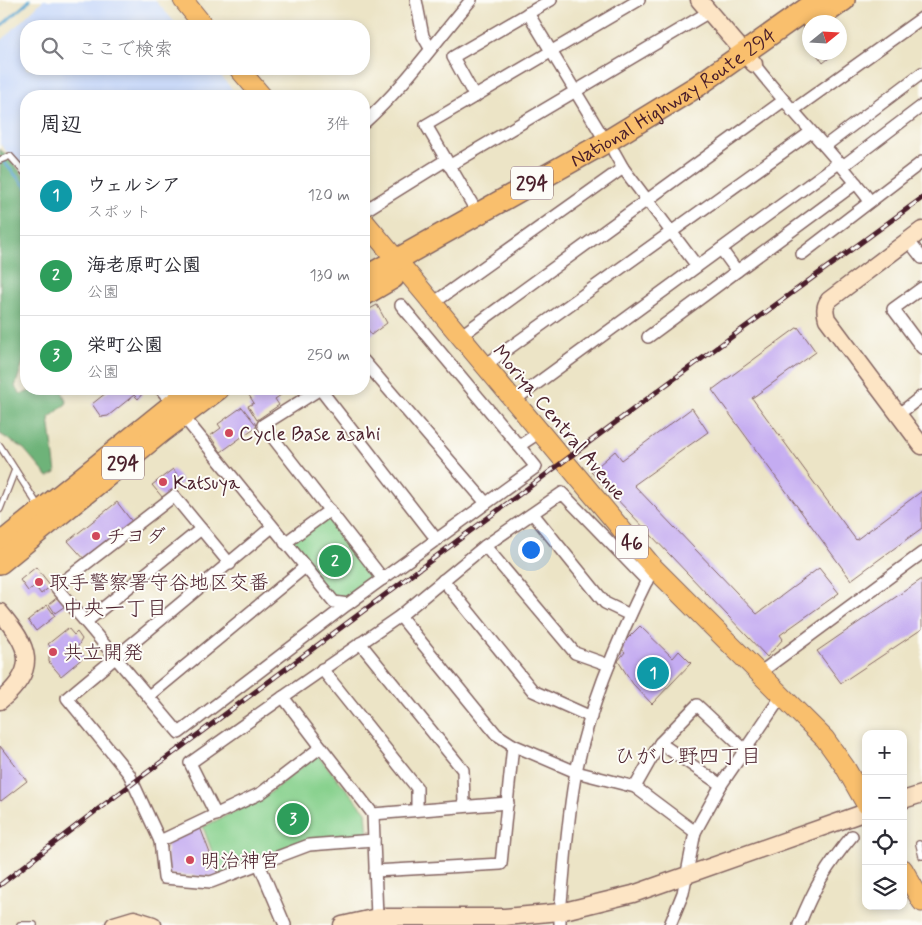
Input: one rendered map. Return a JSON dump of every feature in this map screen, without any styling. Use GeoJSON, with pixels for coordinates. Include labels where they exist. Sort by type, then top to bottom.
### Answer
{"type":"FeatureCollection","features":[{"type":"Feature","properties":{"kind":"highway","name":"National Highway Route 294"},"geometry":{"type":"LineString","coordinates":[[370,276],[400,266],[614,154],[749,59],[820,0]]}},
{"type":"Feature","properties":{"kind":"highway"},"geometry":{"type":"LineString","coordinates":[[823,15],[844,0]]}},
{"type":"Feature","properties":{"kind":"highway","name":"National Highway Route 294"},"geometry":{"type":"LineString","coordinates":[[749,59],[802,29]]}},
{"type":"Feature","properties":{"kind":"highway","name":"National Highway Route 294"},"geometry":{"type":"LineString","coordinates":[[370,290],[400,266],[478,214],[614,154]]}},
{"type":"Feature","properties":{"kind":"highway","name":"294"},"geometry":{"type":"LineString","coordinates":[[0,544],[183,395]]}},
{"type":"Feature","properties":{"kind":"highway","name":"294"},"geometry":{"type":"LineString","coordinates":[[0,562],[172,403],[198,395]]}},
{"type":"Feature","properties":{"kind":"main road"},"geometry":{"type":"LineString","coordinates":[[183,0],[199,20]]}},
{"type":"Feature","properties":{"kind":"main road"},"geometry":{"type":"LineString","coordinates":[[244,75],[257,90]]}},
{"type":"Feature","properties":{"kind":"main road","name":"Moriya Central Avenue"},"geometry":{"type":"LineString","coordinates":[[370,228],[540,432],[650,574],[758,674],[824,739],[845,767],[862,797]]}},
{"type":"Feature","properties":{"kind":"main road"},"geometry":{"type":"LineString","coordinates":[[907,877],[922,902]]}},
{"type":"Feature","properties":{"kind":"street"},"geometry":{"type":"LineString","coordinates":[[416,0],[423,36],[430,48]]}},
{"type":"Feature","properties":{"kind":"street"},"geometry":{"type":"LineString","coordinates":[[370,118],[392,98],[430,48],[471,0]]}},
{"type":"Feature","properties":{"kind":"street"},"geometry":{"type":"LineString","coordinates":[[474,97],[453,57],[551,0]]}},
{"type":"Feature","properties":{"kind":"street"},"geometry":{"type":"LineString","coordinates":[[478,214],[426,125],[639,0]]}},
{"type":"Feature","properties":{"kind":"street"},"geometry":{"type":"LineString","coordinates":[[370,208],[575,90],[704,6],[783,101],[842,164],[870,201]]}},
{"type":"Feature","properties":{"kind":"street"},"geometry":{"type":"LineString","coordinates":[[528,13],[614,154],[697,266]]}},
{"type":"Feature","properties":{"kind":"street"},"geometry":{"type":"LineString","coordinates":[[792,111],[922,18]]}},
{"type":"Feature","properties":{"kind":"street"},"geometry":{"type":"LineString","coordinates":[[825,146],[922,73]]}},
{"type":"Feature","properties":{"kind":"street"},"geometry":{"type":"LineString","coordinates":[[459,337],[783,101]]}},
{"type":"Feature","properties":{"kind":"street"},"geometry":{"type":"LineString","coordinates":[[513,401],[697,266],[922,106]]}},
{"type":"Feature","properties":{"kind":"street"},"geometry":{"type":"LineString","coordinates":[[484,366],[811,132]]}},
{"type":"Feature","properties":{"kind":"street"},"geometry":{"type":"LineString","coordinates":[[432,304],[614,154]]}},
{"type":"Feature","properties":{"kind":"street"},"geometry":{"type":"LineString","coordinates":[[802,254],[922,162]]}},
{"type":"Feature","properties":{"kind":"street"},"geometry":{"type":"LineString","coordinates":[[648,337],[856,183]]}},
{"type":"Feature","properties":{"kind":"street"},"geometry":{"type":"LineString","coordinates":[[922,230],[829,300],[825,305],[828,319],[922,446]]}},
{"type":"Feature","properties":{"kind":"street"},"geometry":{"type":"LineString","coordinates":[[908,240],[922,258]]}},
{"type":"Feature","properties":{"kind":"street"},"geometry":{"type":"LineString","coordinates":[[721,249],[737,271]]}},
{"type":"Feature","properties":{"kind":"street"},"geometry":{"type":"LineString","coordinates":[[921,345],[894,309],[922,288]]}},
{"type":"Feature","properties":{"kind":"street"},"geometry":{"type":"LineString","coordinates":[[230,564],[174,496],[56,587],[87,621],[179,733],[348,604],[536,467],[401,305]]}},
{"type":"Feature","properties":{"kind":"street"},"geometry":{"type":"LineString","coordinates":[[370,368],[486,504]]}},
{"type":"Feature","properties":{"kind":"street"},"geometry":{"type":"LineString","coordinates":[[310,395],[263,425],[383,579]]}},
{"type":"Feature","properties":{"kind":"street"},"geometry":{"type":"LineString","coordinates":[[325,395],[436,540]]}},
{"type":"Feature","properties":{"kind":"street"},"geometry":{"type":"LineString","coordinates":[[899,414],[922,396]]}},
{"type":"Feature","properties":{"kind":"street"},"geometry":{"type":"LineString","coordinates":[[172,403],[334,602],[348,604]]}},
{"type":"Feature","properties":{"kind":"street"},"geometry":{"type":"LineString","coordinates":[[519,446],[540,432]]}},
{"type":"Feature","properties":{"kind":"street"},"geometry":{"type":"LineString","coordinates":[[216,816],[190,763],[360,642],[400,616],[485,546],[562,493],[650,574],[609,665],[591,717],[576,772],[560,919]]}},
{"type":"Feature","properties":{"kind":"street"},"geometry":{"type":"LineString","coordinates":[[285,543],[330,510]]}},
{"type":"Feature","properties":{"kind":"street"},"geometry":{"type":"LineString","coordinates":[[533,514],[605,603],[630,615]]}},
{"type":"Feature","properties":{"kind":"street"},"geometry":{"type":"LineString","coordinates":[[272,527],[230,564],[115,656],[66,698],[129,774],[160,840],[164,878],[211,882],[309,846],[374,840]]}},
{"type":"Feature","properties":{"kind":"street"},"geometry":{"type":"LineString","coordinates":[[87,621],[201,528]]}},
{"type":"Feature","properties":{"kind":"street"},"geometry":{"type":"LineString","coordinates":[[485,546],[575,653],[609,665]]}},
{"type":"Feature","properties":{"kind":"street"},"geometry":{"type":"LineString","coordinates":[[758,674],[922,553]]}},
{"type":"Feature","properties":{"kind":"street"},"geometry":{"type":"LineString","coordinates":[[149,696],[304,567]]}},
{"type":"Feature","properties":{"kind":"street"},"geometry":{"type":"LineString","coordinates":[[443,580],[533,691],[591,717]]}},
{"type":"Feature","properties":{"kind":"street"},"geometry":{"type":"LineString","coordinates":[[0,612],[20,637],[26,656],[22,676],[16,686],[0,701]]}},
{"type":"Feature","properties":{"kind":"street"},"geometry":{"type":"LineString","coordinates":[[400,616],[496,734],[513,745],[576,772],[635,787],[696,832]]}},
{"type":"Feature","properties":{"kind":"street"},"geometry":{"type":"LineString","coordinates":[[360,642],[463,770],[464,806]]}},
{"type":"Feature","properties":{"kind":"street"},"geometry":{"type":"LineString","coordinates":[[322,669],[417,788],[418,809]]}},
{"type":"Feature","properties":{"kind":"street"},"geometry":{"type":"LineString","coordinates":[[670,925],[682,893],[696,832],[721,785],[781,697]]}},
{"type":"Feature","properties":{"kind":"street"},"geometry":{"type":"LineString","coordinates":[[283,698],[372,814],[377,917]]}},
{"type":"Feature","properties":{"kind":"street"},"geometry":{"type":"LineString","coordinates":[[635,787],[660,742],[697,705],[744,749]]}},
{"type":"Feature","properties":{"kind":"street"},"geometry":{"type":"LineString","coordinates":[[660,742],[721,785]]}},
{"type":"Feature","properties":{"kind":"street"},"geometry":{"type":"LineString","coordinates":[[375,870],[501,864],[513,745]]}},
{"type":"Feature","properties":{"kind":"street"},"geometry":{"type":"LineString","coordinates":[[160,840],[216,816],[261,793],[321,747]]}},
{"type":"Feature","properties":{"kind":"street"},"geometry":{"type":"LineString","coordinates":[[907,799],[922,794]]}},
{"type":"Feature","properties":{"kind":"street"},"geometry":{"type":"LineString","coordinates":[[372,814],[508,803]]}},
{"type":"Feature","properties":{"kind":"street"},"geometry":{"type":"LineString","coordinates":[[342,925],[377,917],[466,921],[505,917],[560,919],[862,813]]}},
{"type":"Feature","properties":{"kind":"street"},"geometry":{"type":"LineString","coordinates":[[799,925],[816,882],[852,836]]}},
{"type":"Feature","properties":{"kind":"street"},"geometry":{"type":"LineString","coordinates":[[259,864],[284,925]]}},
{"type":"Feature","properties":{"kind":"street"},"geometry":{"type":"LineString","coordinates":[[114,925],[134,919],[154,925]]}},
{"type":"Feature","properties":{"kind":"lane"},"geometry":{"type":"LineString","coordinates":[[0,160],[10,156],[20,167]]}},
{"type":"Feature","properties":{"kind":"lane"},"geometry":{"type":"LineString","coordinates":[[0,446],[41,510]]}},
{"type":"Feature","properties":{"kind":"lane"},"geometry":{"type":"LineString","coordinates":[[0,509],[1,499],[14,470]]}},
{"type":"Feature","properties":{"kind":"lane"},"geometry":{"type":"LineString","coordinates":[[919,844],[922,856]]}},
{"type":"Feature","properties":{"kind":"lane"},"geometry":{"type":"LineString","coordinates":[[20,925],[34,925]]}},
{"type":"Feature","properties":{"kind":"shaded area"},"geometry":{"type":"Polygon","coordinates":[[[43,0],[155,0],[173,20],[23,20],[43,0]]]}},
{"type":"Feature","properties":{"kind":"shaded area"},"geometry":{"type":"Polygon","coordinates":[[[20,22],[20,75],[220,75],[233,90],[20,90],[20,167],[0,144],[0,42],[20,22]]]}},
{"type":"Feature","properties":{"kind":"green space"},"geometry":{"type":"Polygon","coordinates":[[[0,149],[20,171],[20,372],[15,387],[20,395],[64,395],[67,403],[49,418],[56,473],[48,477],[24,449],[0,434],[0,149]]]}},
{"type":"Feature","properties":{"kind":"green space"},"geometry":{"type":"Polygon","coordinates":[[[330,510],[383,579],[348,604],[334,602],[285,543],[330,510]]]}},
{"type":"Feature","properties":{"kind":"green space"},"geometry":{"type":"Polygon","coordinates":[[[317,755],[366,812],[368,838],[308,844],[221,876],[203,827],[266,796],[317,755]]]}},
{"type":"Feature","properties":{"kind":"building"},"geometry":{"type":"Polygon","coordinates":[[[377,305],[387,323],[371,335],[370,333],[370,309],[377,305]]]}},
{"type":"Feature","properties":{"kind":"building"},"geometry":{"type":"Polygon","coordinates":[[[798,327],[816,352],[752,398],[856,540],[922,491],[922,528],[851,580],[712,390],[798,327]]]}},
{"type":"Feature","properties":{"kind":"building"},"geometry":{"type":"Polygon","coordinates":[[[103,395],[134,395],[108,416],[101,417],[92,404],[103,395]]]}},
{"type":"Feature","properties":{"kind":"building"},"geometry":{"type":"Polygon","coordinates":[[[249,395],[281,395],[275,399],[279,405],[257,420],[248,406],[254,403],[249,395]]]}},
{"type":"Feature","properties":{"kind":"building"},"geometry":{"type":"Polygon","coordinates":[[[242,407],[257,426],[221,452],[210,436],[221,428],[218,424],[242,407]]]}},
{"type":"Feature","properties":{"kind":"building"},"geometry":{"type":"Polygon","coordinates":[[[692,408],[708,432],[634,485],[757,614],[819,568],[839,593],[780,635],[783,639],[767,657],[591,472],[615,451],[622,460],[692,408]]]}},
{"type":"Feature","properties":{"kind":"building"},"geometry":{"type":"Polygon","coordinates":[[[173,469],[183,482],[163,498],[152,485],[173,469]]]}},
{"type":"Feature","properties":{"kind":"building"},"geometry":{"type":"Polygon","coordinates":[[[117,502],[133,523],[86,561],[68,541],[117,502]]]}},
{"type":"Feature","properties":{"kind":"building"},"geometry":{"type":"Polygon","coordinates":[[[36,567],[51,586],[41,594],[35,586],[28,591],[20,580],[36,567]]]}},
{"type":"Feature","properties":{"kind":"building"},"geometry":{"type":"Polygon","coordinates":[[[922,579],[922,629],[841,683],[817,651],[922,579]]]}},
{"type":"Feature","properties":{"kind":"building"},"geometry":{"type":"Polygon","coordinates":[[[59,596],[65,606],[55,613],[49,604],[59,596]]]}},
{"type":"Feature","properties":{"kind":"building"},"geometry":{"type":"Polygon","coordinates":[[[47,605],[55,616],[36,631],[28,620],[47,605]]]}},
{"type":"Feature","properties":{"kind":"building"},"geometry":{"type":"Polygon","coordinates":[[[640,626],[673,658],[679,651],[691,663],[652,704],[633,684],[618,661],[625,652],[619,647],[640,626]]]}},
{"type":"Feature","properties":{"kind":"building"},"geometry":{"type":"Polygon","coordinates":[[[68,628],[74,635],[77,632],[82,639],[77,648],[84,657],[61,676],[49,662],[49,654],[52,649],[48,644],[68,628]]]}},
{"type":"Feature","properties":{"kind":"building"},"geometry":{"type":"Polygon","coordinates":[[[0,746],[27,781],[1,801],[0,800],[0,746]]]}},
{"type":"Feature","properties":{"kind":"building","name":"明治神宮"},"geometry":{"type":"Polygon","coordinates":[[[200,827],[219,877],[168,874],[167,847],[170,841],[200,827]]]}},
{"type":"Feature","properties":{"kind":"waterway"},"geometry":{"type":"LineString","coordinates":[[0,27],[30,0]]}},
{"type":"Feature","properties":{"kind":"waterway"},"geometry":{"type":"LineString","coordinates":[[2,160],[20,180]]}},
{"type":"Feature","properties":{"kind":"railway"},"geometry":{"type":"LineString","coordinates":[[0,885],[89,816],[663,387],[922,198]]}},
{"type":"Feature","properties":{"kind":"place","name":"Cycle Base asahi"},"geometry":{"type":"Point","coordinates":[229,433]}},
{"type":"Feature","properties":{"kind":"place","name":"Katsuya"},"geometry":{"type":"Point","coordinates":[163,482]}},
{"type":"Feature","properties":{"kind":"place","name":"チヨダ"},"geometry":{"type":"Point","coordinates":[96,536]}},
{"type":"Feature","properties":{"kind":"place","name":"海老原町公園"},"geometry":{"type":"Point","coordinates":[335,561]}},
{"type":"Feature","properties":{"kind":"place","name":"取手警察署守谷地区交番"},"geometry":{"type":"Point","coordinates":[39,582]}},
{"type":"Feature","properties":{"kind":"place","name":"共立開発"},"geometry":{"type":"Point","coordinates":[53,652]}},
{"type":"Feature","properties":{"kind":"place","name":"ウェルシア"},"geometry":{"type":"Point","coordinates":[653,673]}},
{"type":"Feature","properties":{"kind":"place","name":"栄町公園"},"geometry":{"type":"Point","coordinates":[293,819]}},
{"type":"Feature","properties":{"kind":"place","name":"明治神宮"},"geometry":{"type":"Point","coordinates":[190,860]}},
{"type":"Feature","properties":{"kind":"district","name":"中央一丁目"},"geometry":{"type":"Point","coordinates":[115,608]}},
{"type":"Feature","properties":{"kind":"district","name":"ひがし野四丁目"},"geometry":{"type":"Point","coordinates":[688,756]}}]}
